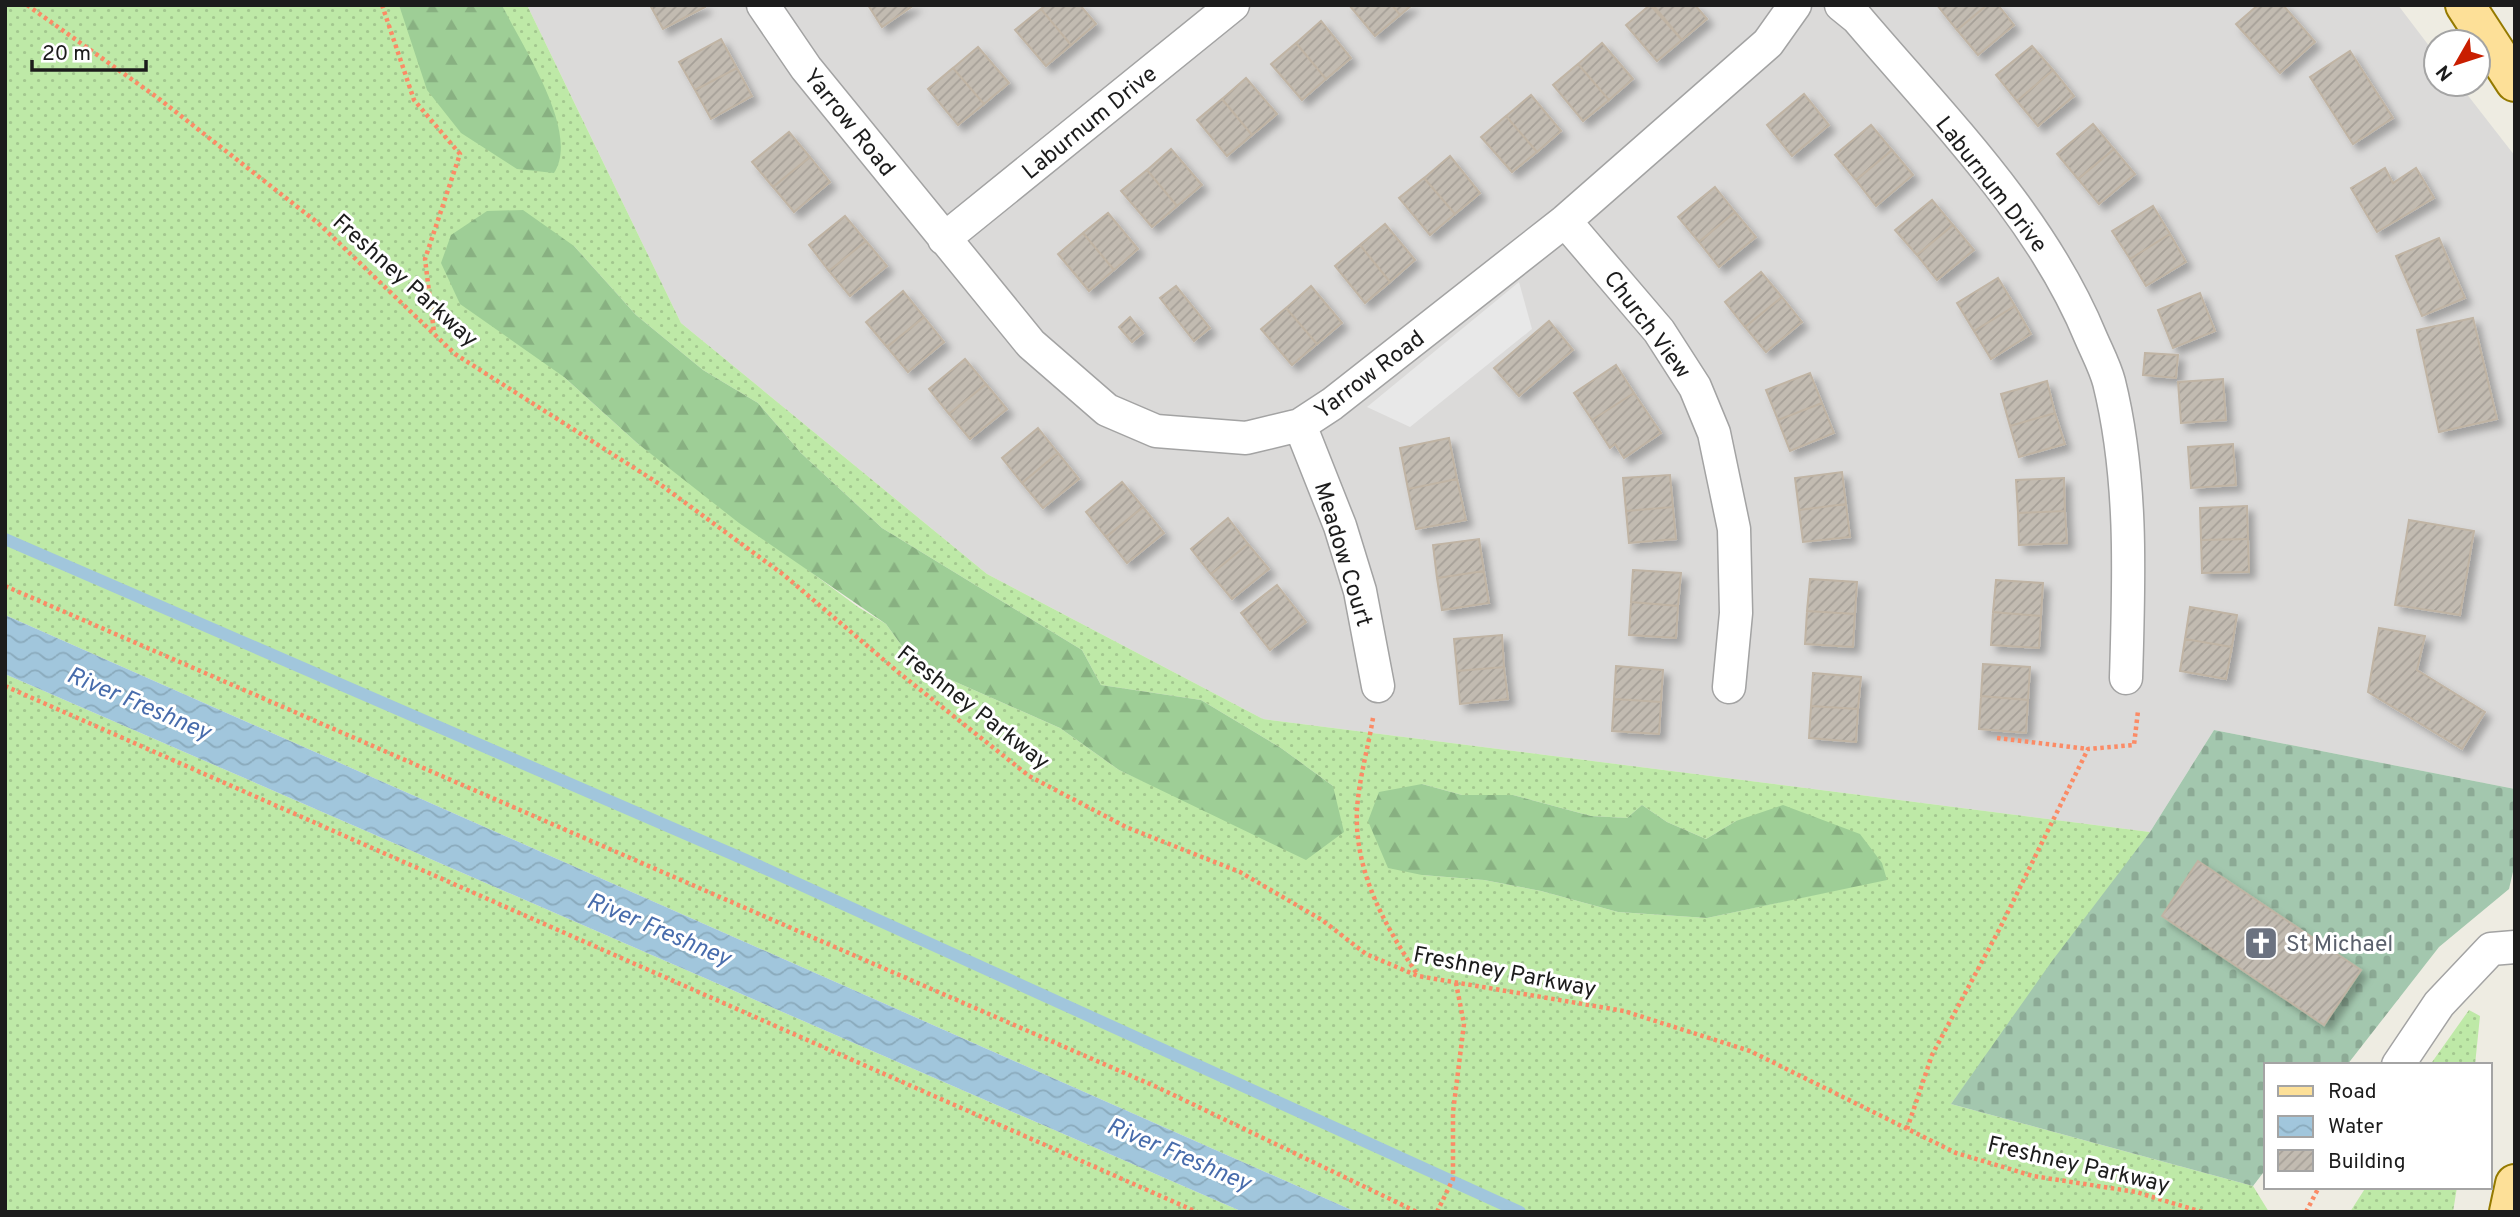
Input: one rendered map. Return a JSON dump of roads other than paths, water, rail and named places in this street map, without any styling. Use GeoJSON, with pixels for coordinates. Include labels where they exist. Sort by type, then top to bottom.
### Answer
{"type":"FeatureCollection","features":[{"type":"Feature","properties":{"kind":"main road"},"geometry":{"type":"LineString","coordinates":[[2465,5],[2515,82]]}},
{"type":"Feature","properties":{"kind":"main road"},"geometry":{"type":"LineString","coordinates":[[2509,1212],[2515,1184]]}},
{"type":"Feature","properties":{"kind":"street","name":"Yarrow Road"},"geometry":{"type":"LineString","coordinates":[[763,5],[806,68],[1031,344],[1107,410],[1156,431],[1246,438],[1300,425],[1332,404],[1565,221],[1768,43],[1795,5]]}},
{"type":"Feature","properties":{"kind":"street","name":"Laburnum Drive"},"geometry":{"type":"LineString","coordinates":[[944,239],[1233,5]]}},
{"type":"Feature","properties":{"kind":"street","name":"Laburnum Drive"},"geometry":{"type":"LineString","coordinates":[[1841,5],[1857,18],[2012,201],[2073,292],[2108,380],[2120,436],[2129,550],[2126,678]]}},
{"type":"Feature","properties":{"kind":"street","name":"Church View"},"geometry":{"type":"LineString","coordinates":[[1565,221],[1659,331],[1695,387],[1714,433],[1734,529],[1736,613],[1730,687]]}},
{"type":"Feature","properties":{"kind":"street","name":"Meadow Court"},"geometry":{"type":"LineString","coordinates":[[1300,425],[1340,526],[1360,591],[1378,686]]}},
{"type":"Feature","properties":{"kind":"street"},"geometry":{"type":"LineString","coordinates":[[2400,1063],[2439,1004],[2491,949],[2515,947]]}},
{"type":"Feature","properties":{"kind":"water","name":"River Freshney"},"geometry":{"type":"Polygon","coordinates":[[[5,615],[1356,1212],[1243,1212],[5,674],[5,615]]]}},
{"type":"Feature","properties":{"kind":"waterway"},"geometry":{"type":"LineString","coordinates":[[5,539],[746,860],[1520,1212]]}},
{"type":"Feature","properties":{"kind":"place","name":"St Michael"},"geometry":{"type":"Point","coordinates":[2261,943]}}]}
